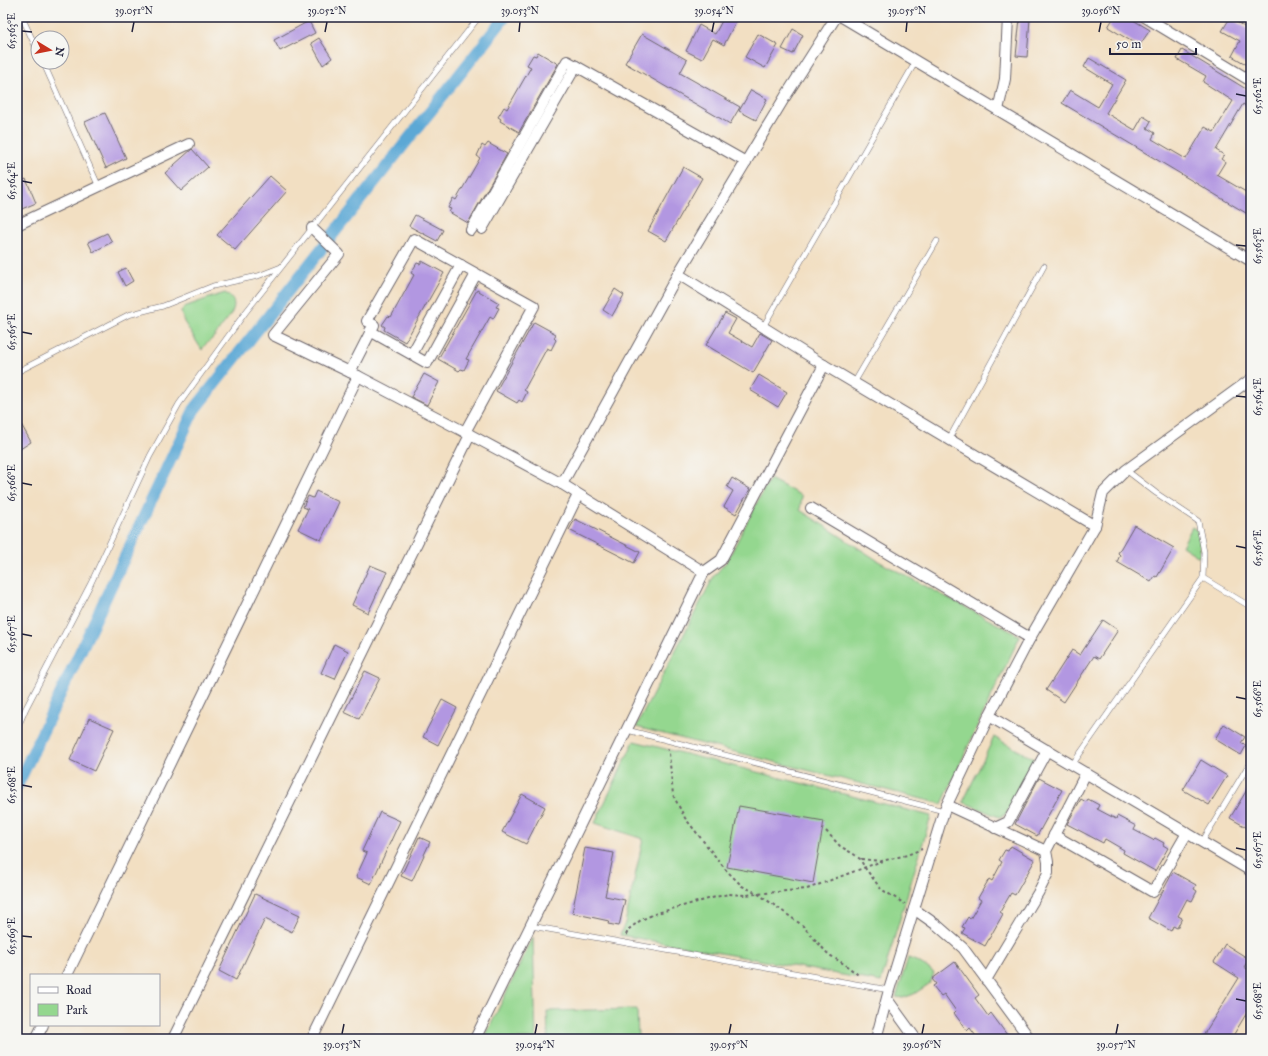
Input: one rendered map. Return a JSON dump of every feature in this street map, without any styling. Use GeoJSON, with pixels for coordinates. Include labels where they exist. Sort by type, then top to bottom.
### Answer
{"type":"FeatureCollection","features":[{"type":"Feature","properties":{"kind":"street"},"geometry":{"type":"LineString","coordinates":[[562,484],[678,274],[785,97],[836,17]]}},
{"type":"Feature","properties":{"kind":"street"},"geometry":{"type":"LineString","coordinates":[[842,17],[1251,261]]}},
{"type":"Feature","properties":{"kind":"street"},"geometry":{"type":"LineString","coordinates":[[998,110],[1005,79],[1008,17]]}},
{"type":"Feature","properties":{"kind":"street"},"geometry":{"type":"LineString","coordinates":[[1145,17],[1251,81]]}},
{"type":"Feature","properties":{"kind":"street"},"geometry":{"type":"LineString","coordinates":[[471,230],[567,61],[746,162]]}},
{"type":"Feature","properties":{"kind":"street"},"geometry":{"type":"LineString","coordinates":[[482,229],[576,66]]}},
{"type":"Feature","properties":{"kind":"street"},"geometry":{"type":"LineString","coordinates":[[17,225],[188,144]]}},
{"type":"Feature","properties":{"kind":"street"},"geometry":{"type":"LineString","coordinates":[[312,228],[338,254],[273,335],[354,374],[562,484],[704,572]]}},
{"type":"Feature","properties":{"kind":"street"},"geometry":{"type":"LineString","coordinates":[[67,974],[354,374],[370,331],[374,325],[367,321],[414,239],[534,306],[467,433],[173,1039]]}},
{"type":"Feature","properties":{"kind":"street"},"geometry":{"type":"LineString","coordinates":[[412,354],[461,265]]}},
{"type":"Feature","properties":{"kind":"street"},"geometry":{"type":"LineString","coordinates":[[370,331],[428,363],[476,274]]}},
{"type":"Feature","properties":{"kind":"street"},"geometry":{"type":"LineString","coordinates":[[678,274],[824,365],[1095,526]]}},
{"type":"Feature","properties":{"kind":"street"},"geometry":{"type":"LineString","coordinates":[[475,1039],[704,572],[721,560],[824,365]]}},
{"type":"Feature","properties":{"kind":"street"},"geometry":{"type":"LineString","coordinates":[[876,1039],[914,909],[946,808],[989,716],[1030,638],[1095,526],[1103,493],[1126,470],[1251,379]]}},
{"type":"Feature","properties":{"kind":"street"},"geometry":{"type":"LineString","coordinates":[[312,1039],[578,494]]}},
{"type":"Feature","properties":{"kind":"street"},"geometry":{"type":"LineString","coordinates":[[811,508],[1030,638]]}},
{"type":"Feature","properties":{"kind":"street"},"geometry":{"type":"LineString","coordinates":[[989,716],[1251,871]]}},
{"type":"Feature","properties":{"kind":"street"},"geometry":{"type":"LineString","coordinates":[[996,828],[1008,822],[1047,750]]}},
{"type":"Feature","properties":{"kind":"street"},"geometry":{"type":"LineString","coordinates":[[986,980],[1034,900],[1048,873],[1046,851],[1086,773]]}},
{"type":"Feature","properties":{"kind":"street"},"geometry":{"type":"LineString","coordinates":[[946,808],[996,828],[1046,851]]}},
{"type":"Feature","properties":{"kind":"street"},"geometry":{"type":"LineString","coordinates":[[1054,835],[1153,892],[1187,833]]}},
{"type":"Feature","properties":{"kind":"street"},"geometry":{"type":"LineString","coordinates":[[914,909],[938,926],[962,948],[1030,1039]]}},
{"type":"Feature","properties":{"kind":"street"},"geometry":{"type":"LineString","coordinates":[[888,995],[916,1039]]}},
{"type":"Feature","properties":{"kind":"street"},"geometry":{"type":"LineString","coordinates":[[36,1039],[42,1026]]}},
{"type":"Feature","properties":{"kind":"lane"},"geometry":{"type":"LineString","coordinates":[[22,17],[30,34]]}},
{"type":"Feature","properties":{"kind":"lane"},"geometry":{"type":"LineString","coordinates":[[17,729],[26,708],[91,583],[150,456],[179,404],[245,313],[479,17]]}},
{"type":"Feature","properties":{"kind":"lane"},"geometry":{"type":"LineString","coordinates":[[763,327],[916,61]]}},
{"type":"Feature","properties":{"kind":"lane"},"geometry":{"type":"LineString","coordinates":[[47,70],[99,187]]}},
{"type":"Feature","properties":{"kind":"lane"},"geometry":{"type":"LineString","coordinates":[[854,383],[937,241]]}},
{"type":"Feature","properties":{"kind":"lane"},"geometry":{"type":"LineString","coordinates":[[949,439],[1044,266]]}},
{"type":"Feature","properties":{"kind":"lane"},"geometry":{"type":"LineString","coordinates":[[17,372],[128,315],[163,306],[213,286],[258,276],[282,267]]}},
{"type":"Feature","properties":{"kind":"lane"},"geometry":{"type":"LineString","coordinates":[[1072,765],[1203,578],[1204,552],[1198,521],[1156,493],[1126,470]]}},
{"type":"Feature","properties":{"kind":"lane"},"geometry":{"type":"LineString","coordinates":[[1203,578],[1251,607]]}},
{"type":"Feature","properties":{"kind":"lane"},"geometry":{"type":"LineString","coordinates":[[627,730],[946,808]]}},
{"type":"Feature","properties":{"kind":"lane"},"geometry":{"type":"LineString","coordinates":[[1202,842],[1251,761]]}},
{"type":"Feature","properties":{"kind":"lane"},"geometry":{"type":"LineString","coordinates":[[531,926],[868,987],[888,995]]}},
{"type":"Feature","properties":{"kind":"path"},"geometry":{"type":"LineString","coordinates":[[663,739],[669,753],[674,795],[686,818],[726,870],[742,886],[757,893],[802,925],[828,954],[856,973],[868,987]]}},
{"type":"Feature","properties":{"kind":"path"},"geometry":{"type":"LineString","coordinates":[[826,831],[840,846],[860,859],[881,889],[914,909]]}},
{"type":"Feature","properties":{"kind":"path"},"geometry":{"type":"LineString","coordinates":[[622,942],[629,929],[641,920],[657,913],[728,894],[746,895],[807,889],[882,861],[906,855],[934,844]]}},
{"type":"Feature","properties":{"kind":"path"},"geometry":{"type":"LineString","coordinates":[[860,859],[882,861]]}},
{"type":"Feature","properties":{"kind":"green space"},"geometry":{"type":"Polygon","coordinates":[[[225,293],[233,300],[233,309],[229,317],[202,350],[184,322],[181,312],[184,307],[225,293]]]}},
{"type":"Feature","properties":{"kind":"green space"},"geometry":{"type":"Polygon","coordinates":[[[770,479],[802,496],[800,510],[880,562],[1020,636],[942,804],[636,727],[714,576],[727,561],[770,479]]]}},
{"type":"Feature","properties":{"kind":"green space"},"geometry":{"type":"Polygon","coordinates":[[[1192,527],[1198,531],[1201,554],[1199,557],[1182,546],[1192,527]]]}},
{"type":"Feature","properties":{"kind":"green space"},"geometry":{"type":"Polygon","coordinates":[[[994,737],[1034,759],[1006,814],[999,817],[963,802],[994,737]]]}},
{"type":"Feature","properties":{"kind":"green space"},"geometry":{"type":"Polygon","coordinates":[[[634,741],[931,816],[881,982],[620,935],[625,923],[643,839],[595,823],[634,741]]]}},
{"type":"Feature","properties":{"kind":"green space"},"geometry":{"type":"Polygon","coordinates":[[[533,937],[536,1039],[484,1039],[533,937]]]}},
{"type":"Feature","properties":{"kind":"green space"},"geometry":{"type":"Polygon","coordinates":[[[908,958],[922,964],[934,973],[929,984],[914,994],[903,998],[896,997],[908,958]]]}},
{"type":"Feature","properties":{"kind":"green space"},"geometry":{"type":"Polygon","coordinates":[[[637,1009],[638,1039],[548,1039],[547,1011],[637,1009]]]}},
{"type":"Feature","properties":{"kind":"building"},"geometry":{"type":"Polygon","coordinates":[[[724,17],[738,17],[724,45],[713,39],[702,59],[686,51],[699,25],[715,34],[724,17]]]}},
{"type":"Feature","properties":{"kind":"building"},"geometry":{"type":"Polygon","coordinates":[[[1114,17],[1128,17],[1150,30],[1139,46],[1108,27],[1114,17]]]}},
{"type":"Feature","properties":{"kind":"building"},"geometry":{"type":"Polygon","coordinates":[[[1020,18],[1030,19],[1027,57],[1016,56],[1020,18]]]}},
{"type":"Feature","properties":{"kind":"building"},"geometry":{"type":"Polygon","coordinates":[[[1230,18],[1251,31],[1251,67],[1232,56],[1240,41],[1222,31],[1230,18]]]}},
{"type":"Feature","properties":{"kind":"building"},"geometry":{"type":"Polygon","coordinates":[[[309,21],[315,33],[280,51],[274,40],[309,21]]]}},
{"type":"Feature","properties":{"kind":"building"},"geometry":{"type":"Polygon","coordinates":[[[793,29],[803,35],[793,54],[782,49],[793,29]]]}},
{"type":"Feature","properties":{"kind":"building"},"geometry":{"type":"Polygon","coordinates":[[[642,34],[687,60],[680,73],[740,107],[730,124],[625,63],[642,34]]]}},
{"type":"Feature","properties":{"kind":"building"},"geometry":{"type":"Polygon","coordinates":[[[758,34],[778,45],[765,68],[745,57],[758,34]]]}},
{"type":"Feature","properties":{"kind":"building"},"geometry":{"type":"Polygon","coordinates":[[[319,38],[332,58],[323,65],[311,43],[319,38]]]}},
{"type":"Feature","properties":{"kind":"building"},"geometry":{"type":"Polygon","coordinates":[[[1182,50],[1251,92],[1251,109],[1243,104],[1216,150],[1224,155],[1221,159],[1225,162],[1217,175],[1251,195],[1251,216],[1062,103],[1070,90],[1098,107],[1112,84],[1084,67],[1089,58],[1126,80],[1106,113],[1135,130],[1143,116],[1151,121],[1147,128],[1155,133],[1152,139],[1186,159],[1205,127],[1214,132],[1233,101],[1203,82],[1206,76],[1177,59],[1182,50]]]}},
{"type":"Feature","properties":{"kind":"building"},"geometry":{"type":"Polygon","coordinates":[[[538,52],[558,64],[519,132],[500,121],[501,119],[498,117],[504,107],[507,109],[531,67],[527,65],[533,55],[536,56],[538,52]]]}},
{"type":"Feature","properties":{"kind":"building"},"geometry":{"type":"Polygon","coordinates":[[[751,90],[767,99],[756,120],[739,111],[751,90]]]}},
{"type":"Feature","properties":{"kind":"building"},"geometry":{"type":"Polygon","coordinates":[[[105,113],[126,158],[106,168],[85,122],[105,113]]]}},
{"type":"Feature","properties":{"kind":"building"},"geometry":{"type":"Polygon","coordinates":[[[488,143],[507,154],[468,223],[449,212],[451,209],[448,208],[453,198],[456,200],[480,158],[477,156],[482,145],[485,147],[488,143]]]}},
{"type":"Feature","properties":{"kind":"building"},"geometry":{"type":"Polygon","coordinates":[[[192,149],[208,167],[181,191],[165,173],[192,149]]]}},
{"type":"Feature","properties":{"kind":"building"},"geometry":{"type":"Polygon","coordinates":[[[683,167],[702,178],[666,241],[648,231],[683,167]]]}},
{"type":"Feature","properties":{"kind":"building"},"geometry":{"type":"Polygon","coordinates":[[[270,176],[287,191],[235,250],[217,235],[270,176]]]}},
{"type":"Feature","properties":{"kind":"building"},"geometry":{"type":"Polygon","coordinates":[[[26,179],[36,203],[17,211],[17,183],[26,179]]]}},
{"type":"Feature","properties":{"kind":"building"},"geometry":{"type":"Polygon","coordinates":[[[415,215],[443,230],[437,241],[409,226],[415,215]]]}},
{"type":"Feature","properties":{"kind":"building"},"geometry":{"type":"Polygon","coordinates":[[[107,233],[112,242],[93,252],[88,242],[107,233]]]}},
{"type":"Feature","properties":{"kind":"building"},"geometry":{"type":"Polygon","coordinates":[[[422,261],[444,273],[405,342],[384,330],[385,327],[382,325],[388,316],[391,317],[414,275],[411,273],[417,263],[420,264],[422,261]]]}},
{"type":"Feature","properties":{"kind":"building"},"geometry":{"type":"Polygon","coordinates":[[[126,268],[133,281],[125,286],[118,272],[126,268]]]}},
{"type":"Feature","properties":{"kind":"building"},"geometry":{"type":"Polygon","coordinates":[[[615,289],[624,295],[612,316],[603,310],[615,289]]]}},
{"type":"Feature","properties":{"kind":"building"},"geometry":{"type":"Polygon","coordinates":[[[477,290],[499,303],[496,307],[499,308],[493,319],[490,317],[466,359],[469,360],[464,370],[461,369],[459,371],[438,359],[477,290]]]}},
{"type":"Feature","properties":{"kind":"building"},"geometry":{"type":"Polygon","coordinates":[[[725,313],[736,319],[728,333],[752,347],[760,333],[772,340],[753,373],[706,345],[725,313]]]}},
{"type":"Feature","properties":{"kind":"building"},"geometry":{"type":"Polygon","coordinates":[[[534,322],[556,334],[554,338],[556,340],[551,350],[547,348],[524,390],[527,392],[522,402],[519,400],[517,403],[496,391],[534,322]]]}},
{"type":"Feature","properties":{"kind":"building"},"geometry":{"type":"Polygon","coordinates":[[[424,374],[439,382],[427,405],[411,397],[424,374]]]}},
{"type":"Feature","properties":{"kind":"building"},"geometry":{"type":"Polygon","coordinates":[[[759,375],[787,392],[778,407],[750,390],[759,375]]]}},
{"type":"Feature","properties":{"kind":"building"},"geometry":{"type":"Polygon","coordinates":[[[17,417],[31,442],[17,451],[17,417]]]}},
{"type":"Feature","properties":{"kind":"building"},"geometry":{"type":"Polygon","coordinates":[[[732,478],[750,489],[736,514],[724,507],[733,491],[727,487],[732,478]]]}},
{"type":"Feature","properties":{"kind":"building"},"geometry":{"type":"Polygon","coordinates":[[[316,491],[339,502],[321,540],[298,529],[308,509],[303,507],[308,496],[313,498],[316,491]]]}},
{"type":"Feature","properties":{"kind":"building"},"geometry":{"type":"Polygon","coordinates":[[[575,519],[640,552],[634,563],[569,530],[575,519]]]}},
{"type":"Feature","properties":{"kind":"building"},"geometry":{"type":"Polygon","coordinates":[[[1134,525],[1174,548],[1157,577],[1155,576],[1151,582],[1117,562],[1120,555],[1118,553],[1134,525]]]}},
{"type":"Feature","properties":{"kind":"building"},"geometry":{"type":"Polygon","coordinates":[[[370,565],[387,572],[368,613],[352,605],[370,565]]]}},
{"type":"Feature","properties":{"kind":"building"},"geometry":{"type":"Polygon","coordinates":[[[1103,620],[1118,630],[1099,659],[1094,656],[1064,702],[1046,690],[1072,650],[1080,655],[1103,620]]]}},
{"type":"Feature","properties":{"kind":"building"},"geometry":{"type":"Polygon","coordinates":[[[334,644],[348,651],[335,679],[321,673],[334,644]]]}},
{"type":"Feature","properties":{"kind":"building"},"geometry":{"type":"Polygon","coordinates":[[[365,671],[380,678],[359,719],[344,712],[365,671]]]}},
{"type":"Feature","properties":{"kind":"building"},"geometry":{"type":"Polygon","coordinates":[[[442,700],[457,708],[438,745],[423,737],[442,700]]]}},
{"type":"Feature","properties":{"kind":"building"},"geometry":{"type":"Polygon","coordinates":[[[89,718],[114,729],[94,771],[70,760],[89,718]]]}},
{"type":"Feature","properties":{"kind":"building"},"geometry":{"type":"Polygon","coordinates":[[[1224,724],[1245,737],[1241,743],[1246,746],[1241,755],[1215,739],[1224,724]]]}},
{"type":"Feature","properties":{"kind":"building"},"geometry":{"type":"Polygon","coordinates":[[[1201,760],[1227,776],[1209,805],[1183,790],[1201,760]]]}},
{"type":"Feature","properties":{"kind":"building"},"geometry":{"type":"Polygon","coordinates":[[[1039,778],[1062,790],[1037,836],[1015,824],[1039,778]]]}},
{"type":"Feature","properties":{"kind":"building"},"geometry":{"type":"Polygon","coordinates":[[[1251,783],[1251,830],[1230,818],[1251,783]]]}},
{"type":"Feature","properties":{"kind":"building"},"geometry":{"type":"Polygon","coordinates":[[[522,794],[545,807],[526,844],[502,832],[522,794]]]}},
{"type":"Feature","properties":{"kind":"building"},"geometry":{"type":"Polygon","coordinates":[[[1081,799],[1086,802],[1088,799],[1099,805],[1097,809],[1116,819],[1117,816],[1136,826],[1134,830],[1153,840],[1155,838],[1164,843],[1163,845],[1168,848],[1155,871],[1123,853],[1124,850],[1105,839],[1103,843],[1067,824],[1081,799]]]}},
{"type":"Feature","properties":{"kind":"building"},"geometry":{"type":"Polygon","coordinates":[[[739,806],[824,821],[813,883],[727,867],[739,806]]]}},
{"type":"Feature","properties":{"kind":"building"},"geometry":{"type":"Polygon","coordinates":[[[380,812],[400,821],[371,884],[356,877],[367,853],[362,851],[380,812]]]}},
{"type":"Feature","properties":{"kind":"building"},"geometry":{"type":"Polygon","coordinates":[[[419,837],[430,842],[412,881],[401,876],[419,837]]]}},
{"type":"Feature","properties":{"kind":"building"},"geometry":{"type":"Polygon","coordinates":[[[1011,846],[1035,860],[1015,895],[1011,893],[1000,912],[1003,914],[985,946],[962,933],[965,928],[962,927],[968,917],[970,919],[981,900],[978,898],[989,879],[992,881],[1002,862],[999,860],[1005,850],[1008,851],[1011,846]]]}},
{"type":"Feature","properties":{"kind":"building"},"geometry":{"type":"Polygon","coordinates":[[[585,848],[614,853],[605,896],[625,900],[619,926],[608,924],[609,921],[572,913],[585,848]]]}},
{"type":"Feature","properties":{"kind":"building"},"geometry":{"type":"Polygon","coordinates":[[[1173,872],[1196,885],[1194,889],[1197,891],[1192,901],[1187,899],[1178,916],[1182,918],[1177,928],[1173,926],[1171,931],[1148,918],[1173,872]]]}},
{"type":"Feature","properties":{"kind":"building"},"geometry":{"type":"Polygon","coordinates":[[[255,894],[300,915],[292,932],[265,919],[236,980],[219,971],[255,894]]]}},
{"type":"Feature","properties":{"kind":"building"},"geometry":{"type":"Polygon","coordinates":[[[1225,944],[1249,959],[1244,967],[1251,971],[1251,1006],[1231,1039],[1201,1039],[1239,978],[1214,962],[1225,944]]]}},
{"type":"Feature","properties":{"kind":"building"},"geometry":{"type":"Polygon","coordinates":[[[955,962],[979,995],[975,998],[988,1016],[991,1013],[1010,1039],[978,1039],[970,1028],[967,1031],[954,1013],[956,1011],[944,994],[941,996],[933,986],[936,984],[932,979],[955,962]]]}},
{"type":"Feature","properties":{"kind":"waterway"},"geometry":{"type":"LineString","coordinates":[[17,786],[194,410],[505,17]]}}]}
